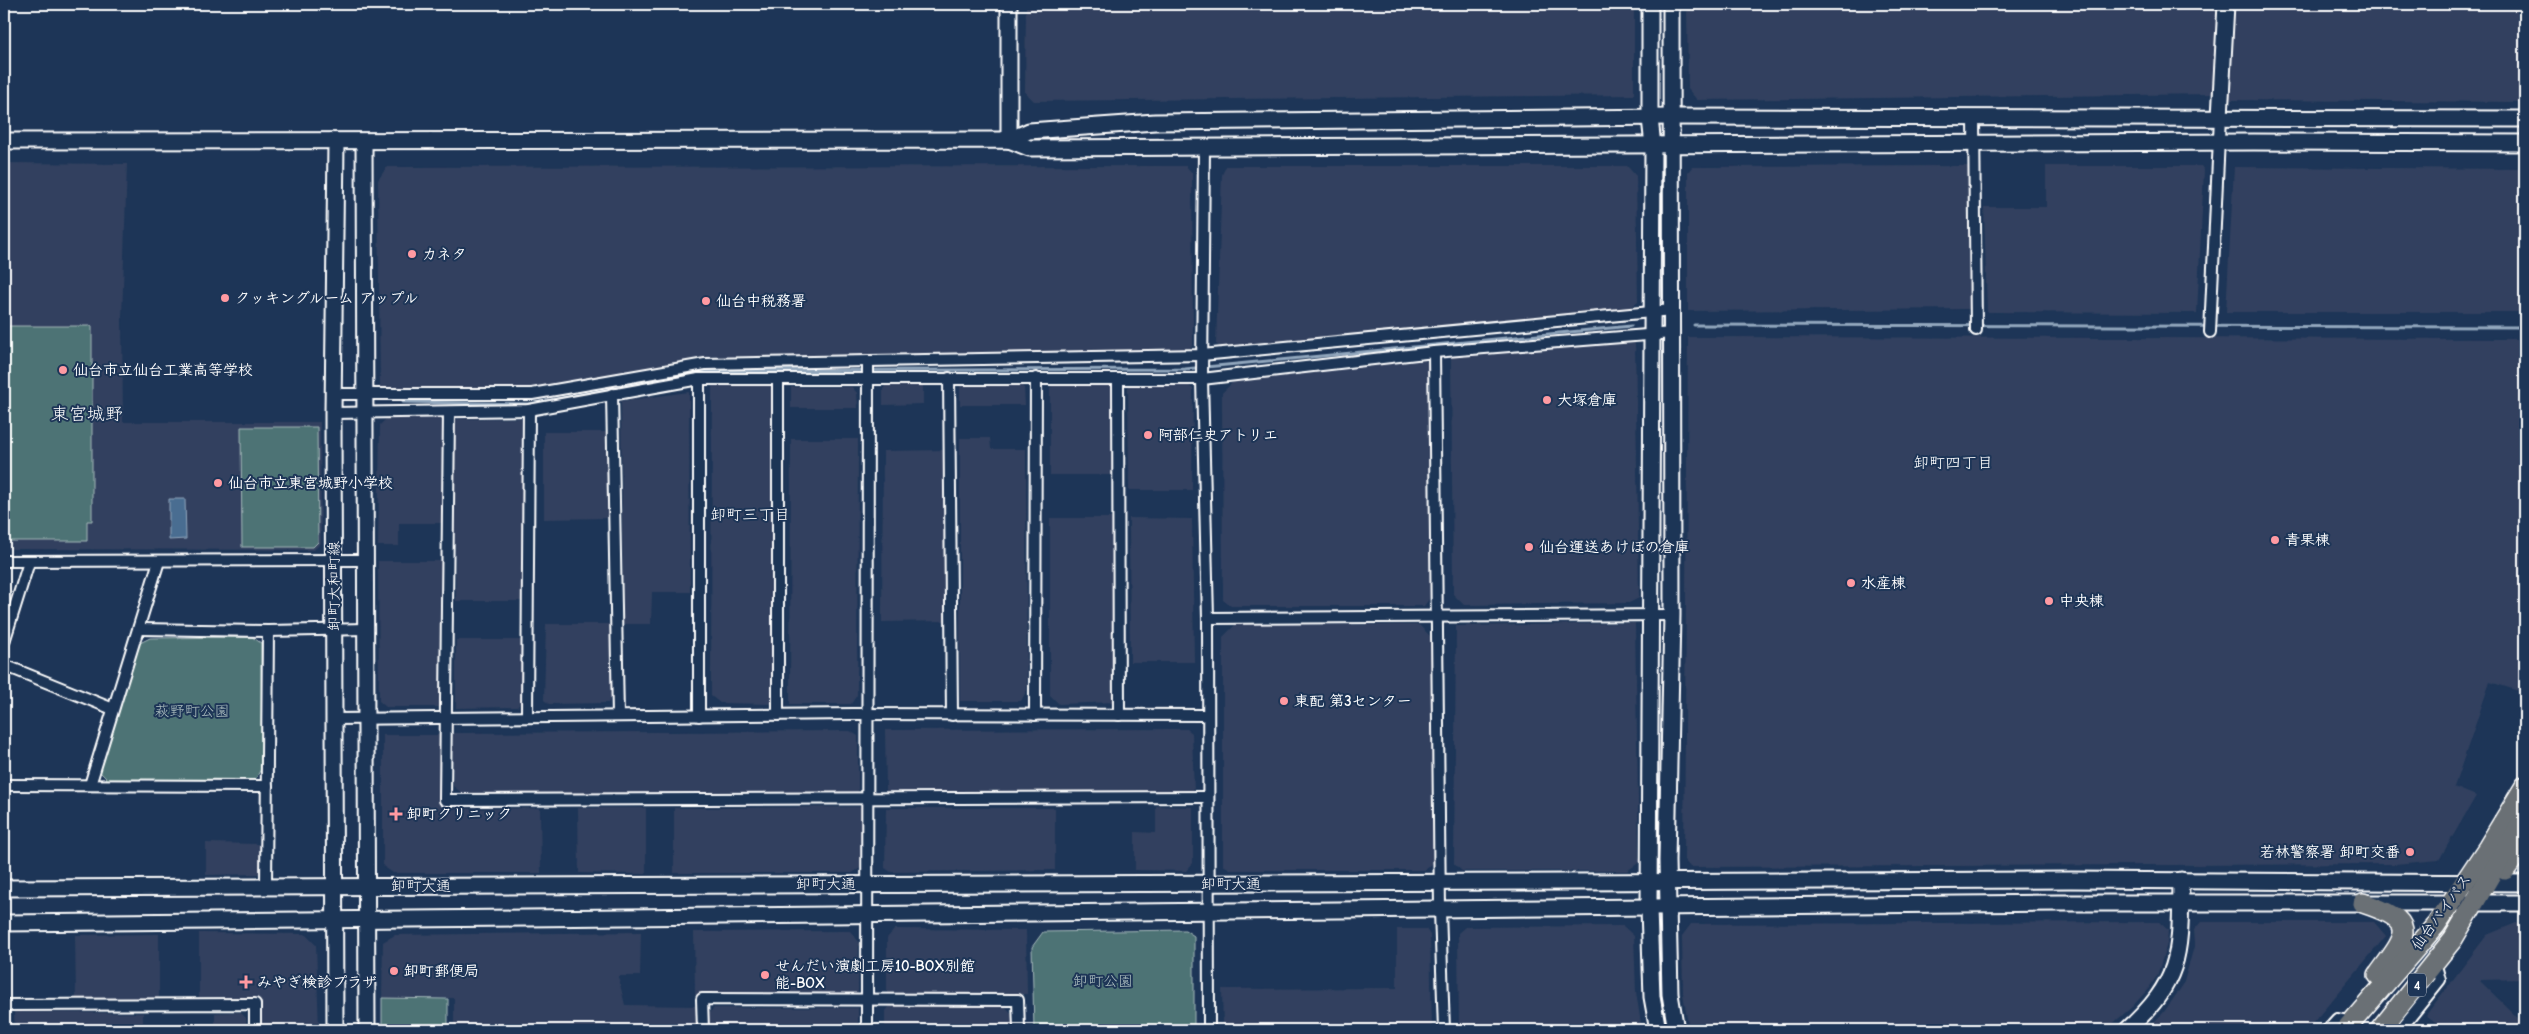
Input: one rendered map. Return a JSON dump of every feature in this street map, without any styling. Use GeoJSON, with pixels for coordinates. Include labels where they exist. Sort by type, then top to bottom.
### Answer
{"type":"FeatureCollection","features":[{"type":"Feature","properties":{"kind":"highway","name":"仙台バイパス"},"geometry":{"type":"LineString","coordinates":[[2349,1026],[2436,925],[2525,786]]}},
{"type":"Feature","properties":{"kind":"highway","name":"仙台バイパス"},"geometry":{"type":"LineString","coordinates":[[2490,883],[2525,817]]}},
{"type":"Feature","properties":{"kind":"highway","name":"4"},"geometry":{"type":"LineString","coordinates":[[2476,902],[2525,843]]}},
{"type":"Feature","properties":{"kind":"highway","name":"仙台バイパス"},"geometry":{"type":"LineString","coordinates":[[2380,1030],[2453,939],[2476,902]]}},
{"type":"Feature","properties":{"kind":"highway"},"geometry":{"type":"LineString","coordinates":[[2363,903],[2379,908],[2397,918],[2402,926],[2404,936],[2402,942],[2370,986],[2365,1008]]}},
{"type":"Feature","properties":{"kind":"street"},"geometry":{"type":"LineString","coordinates":[[1009,4],[1009,140]]}},
{"type":"Feature","properties":{"kind":"street"},"geometry":{"type":"LineString","coordinates":[[1650,4],[1650,118],[1653,146],[1648,909],[1652,997],[1658,1030]]}},
{"type":"Feature","properties":{"kind":"street"},"geometry":{"type":"LineString","coordinates":[[1671,4],[1672,615],[1668,908],[1670,994],[1676,1030]]}},
{"type":"Feature","properties":{"kind":"street"},"geometry":{"type":"LineString","coordinates":[[2210,332],[2226,4]]}},
{"type":"Feature","properties":{"kind":"street"},"geometry":{"type":"LineString","coordinates":[[1009,140],[1029,131],[1155,122],[1650,118],[2525,119]]}},
{"type":"Feature","properties":{"kind":"street"},"geometry":{"type":"LineString","coordinates":[[1974,118],[1976,330]]}},
{"type":"Feature","properties":{"kind":"street"},"geometry":{"type":"LineString","coordinates":[[4,141],[1009,140],[1029,148],[2220,142],[2525,144]]}},
{"type":"Feature","properties":{"kind":"street","name":"卸町大和町線"},"geometry":{"type":"LineString","coordinates":[[335,1030],[333,394],[336,142]]}},
{"type":"Feature","properties":{"kind":"street","name":"卸町大和町線"},"geometry":{"type":"LineString","coordinates":[[364,142],[367,1030]]}},
{"type":"Feature","properties":{"kind":"street"},"geometry":{"type":"LineString","coordinates":[[1204,147],[1202,375],[1208,618],[1209,1030]]}},
{"type":"Feature","properties":{"kind":"street"},"geometry":{"type":"LineString","coordinates":[[333,394],[532,394],[705,364],[1202,356],[1672,310]]}},
{"type":"Feature","properties":{"kind":"street"},"geometry":{"type":"LineString","coordinates":[[333,413],[529,410],[699,379],[778,381],[1118,378],[1202,375],[1434,352],[1672,333]]}},
{"type":"Feature","properties":{"kind":"street"},"geometry":{"type":"LineString","coordinates":[[1434,352],[1440,910],[1444,1030]]}},
{"type":"Feature","properties":{"kind":"street"},"geometry":{"type":"LineString","coordinates":[[867,1030],[868,361]]}},
{"type":"Feature","properties":{"kind":"street"},"geometry":{"type":"LineString","coordinates":[[949,378],[952,715]]}},
{"type":"Feature","properties":{"kind":"street"},"geometry":{"type":"LineString","coordinates":[[1035,715],[1036,378]]}},
{"type":"Feature","properties":{"kind":"street"},"geometry":{"type":"LineString","coordinates":[[1118,378],[1119,715]]}},
{"type":"Feature","properties":{"kind":"street"},"geometry":{"type":"LineString","coordinates":[[699,379],[699,716]]}},
{"type":"Feature","properties":{"kind":"street"},"geometry":{"type":"LineString","coordinates":[[778,381],[778,715]]}},
{"type":"Feature","properties":{"kind":"street"},"geometry":{"type":"LineString","coordinates":[[612,394],[618,716]]}},
{"type":"Feature","properties":{"kind":"street"},"geometry":{"type":"LineString","coordinates":[[527,717],[529,410]]}},
{"type":"Feature","properties":{"kind":"street"},"geometry":{"type":"LineString","coordinates":[[449,412],[445,800],[1208,798]]}},
{"type":"Feature","properties":{"kind":"street"},"geometry":{"type":"LineString","coordinates":[[4,561],[365,560]]}},
{"type":"Feature","properties":{"kind":"street"},"geometry":{"type":"LineString","coordinates":[[90,785],[140,629],[159,561]]}},
{"type":"Feature","properties":{"kind":"street"},"geometry":{"type":"LineString","coordinates":[[4,642],[29,562]]}},
{"type":"Feature","properties":{"kind":"street"},"geometry":{"type":"LineString","coordinates":[[1208,618],[1672,615]]}},
{"type":"Feature","properties":{"kind":"street"},"geometry":{"type":"LineString","coordinates":[[140,629],[268,631],[366,629]]}},
{"type":"Feature","properties":{"kind":"street"},"geometry":{"type":"LineString","coordinates":[[266,886],[268,631]]}},
{"type":"Feature","properties":{"kind":"street"},"geometry":{"type":"LineString","coordinates":[[4,665],[113,709]]}},
{"type":"Feature","properties":{"kind":"street"},"geometry":{"type":"LineString","coordinates":[[334,719],[867,714],[1208,715]]}},
{"type":"Feature","properties":{"kind":"street"},"geometry":{"type":"LineString","coordinates":[[4,785],[266,786]]}},
{"type":"Feature","properties":{"kind":"street"},"geometry":{"type":"LineString","coordinates":[[2127,1030],[2158,999],[2177,959],[2181,923],[2181,880]]}},
{"type":"Feature","properties":{"kind":"street","name":"卸町大通"},"geometry":{"type":"LineString","coordinates":[[4,888],[2181,880],[2525,883]]}},
{"type":"Feature","properties":{"kind":"street"},"geometry":{"type":"LineString","coordinates":[[4,923],[1648,909],[2058,903],[2525,902]]}},
{"type":"Feature","properties":{"kind":"street"},"geometry":{"type":"LineString","coordinates":[[2400,1030],[2440,980],[2435,962]]}},
{"type":"Feature","properties":{"kind":"street"},"geometry":{"type":"LineString","coordinates":[[702,1030],[702,998],[1018,1000],[1018,1030]]}},
{"type":"Feature","properties":{"kind":"street"},"geometry":{"type":"LineString","coordinates":[[4,1005],[255,1004],[254,1030]]}},
{"type":"Feature","properties":{"kind":"street"},"geometry":{"type":"LineString","coordinates":[[2327,1030],[2337,1019],[2349,1026]]}},
{"type":"Feature","properties":{"kind":"shaded area"},"geometry":{"type":"Polygon","coordinates":[[[1026,4],[1634,4],[1634,95],[1034,101],[1025,92],[1026,4]]]}},
{"type":"Feature","properties":{"kind":"shaded area"},"geometry":{"type":"Polygon","coordinates":[[[1687,4],[2220,4],[2216,94],[1697,100],[1688,89],[1687,4]]]}},
{"type":"Feature","properties":{"kind":"shaded area"},"geometry":{"type":"Polygon","coordinates":[[[2233,4],[2525,4],[2525,102],[2227,100],[2233,4]]]}},
{"type":"Feature","properties":{"kind":"shaded area","name":"仙台市立仙台工業高等学校"},"geometry":{"type":"Polygon","coordinates":[[[4,163],[127,164],[122,318],[123,422],[320,422],[321,543],[314,550],[4,549],[4,163]]]}},
{"type":"Feature","properties":{"kind":"shaded area"},"geometry":{"type":"Polygon","coordinates":[[[1186,166],[1192,173],[1193,345],[1187,352],[704,357],[532,389],[380,388],[378,180],[387,167],[1186,166]]]}},
{"type":"Feature","properties":{"kind":"shaded area"},"geometry":{"type":"Polygon","coordinates":[[[1226,166],[1627,166],[1636,176],[1638,302],[1630,308],[1226,351],[1216,344],[1222,175],[1226,166]]]}},
{"type":"Feature","properties":{"kind":"shaded area"},"geometry":{"type":"Polygon","coordinates":[[[1968,166],[1969,309],[1688,311],[1688,172],[1692,167],[1968,166]]]}},
{"type":"Feature","properties":{"kind":"shaded area"},"geometry":{"type":"Polygon","coordinates":[[[2046,166],[2201,166],[2204,170],[2197,313],[1987,312],[1984,207],[2046,207],[2046,166]]]}},
{"type":"Feature","properties":{"kind":"shaded area"},"geometry":{"type":"Polygon","coordinates":[[[2234,167],[2525,169],[2525,312],[2226,312],[2234,167]]]}},
{"type":"Feature","properties":{"kind":"shaded area"},"geometry":{"type":"Polygon","coordinates":[[[1688,337],[2525,339],[2525,693],[2490,682],[2454,787],[2476,796],[2439,860],[2395,864],[1690,867],[1684,860],[1688,337]]]}},
{"type":"Feature","properties":{"kind":"shaded area"},"geometry":{"type":"Polygon","coordinates":[[[1635,341],[1639,598],[1629,603],[1464,605],[1453,594],[1451,356],[1635,341]]]}},
{"type":"Feature","properties":{"kind":"shaded area"},"geometry":{"type":"Polygon","coordinates":[[[1425,360],[1431,363],[1433,594],[1424,606],[1231,606],[1223,600],[1222,393],[1233,382],[1425,360]]]}},
{"type":"Feature","properties":{"kind":"shaded area"},"geometry":{"type":"Polygon","coordinates":[[[960,383],[1019,383],[1024,388],[1025,405],[960,405],[960,383]]]}},
{"type":"Feature","properties":{"kind":"shaded area"},"geometry":{"type":"Polygon","coordinates":[[[1054,383],[1114,383],[1115,475],[1050,475],[1050,388],[1054,383]]]}},
{"type":"Feature","properties":{"kind":"shaded area"},"geometry":{"type":"Polygon","coordinates":[[[1128,383],[1185,383],[1193,389],[1192,490],[1129,490],[1128,383]]]}},
{"type":"Feature","properties":{"kind":"shaded area"},"geometry":{"type":"Polygon","coordinates":[[[886,385],[923,385],[923,404],[883,405],[883,389],[886,385]]]}},
{"type":"Feature","properties":{"kind":"shaded area"},"geometry":{"type":"Polygon","coordinates":[[[712,386],[775,386],[776,704],[720,703],[711,696],[712,386]]]}},
{"type":"Feature","properties":{"kind":"shaded area"},"geometry":{"type":"Polygon","coordinates":[[[791,387],[852,387],[857,393],[858,408],[791,408],[791,387]]]}},
{"type":"Feature","properties":{"kind":"shaded area"},"geometry":{"type":"Polygon","coordinates":[[[689,392],[690,592],[652,592],[651,624],[623,624],[621,401],[689,392]]]}},
{"type":"Feature","properties":{"kind":"shaded area"},"geometry":{"type":"Polygon","coordinates":[[[442,418],[443,523],[399,523],[399,546],[378,546],[380,425],[386,419],[442,418]]]}},
{"type":"Feature","properties":{"kind":"shaded area"},"geometry":{"type":"Polygon","coordinates":[[[523,418],[522,601],[456,601],[453,419],[523,418]]]}},
{"type":"Feature","properties":{"kind":"shaded area"},"geometry":{"type":"Polygon","coordinates":[[[544,432],[609,432],[609,518],[544,519],[544,432]]]}},
{"type":"Feature","properties":{"kind":"shaded area"},"geometry":{"type":"Polygon","coordinates":[[[960,438],[990,438],[991,449],[1026,449],[1027,690],[1021,701],[960,701],[960,438]]]}},
{"type":"Feature","properties":{"kind":"shaded area"},"geometry":{"type":"Polygon","coordinates":[[[791,439],[858,439],[857,695],[851,704],[790,704],[791,439]]]}},
{"type":"Feature","properties":{"kind":"shaded area"},"geometry":{"type":"Polygon","coordinates":[[[948,450],[947,621],[882,622],[883,451],[948,450]]]}},
{"type":"Feature","properties":{"kind":"shaded area"},"geometry":{"type":"Polygon","coordinates":[[[169,499],[185,499],[186,539],[169,540],[169,499]]]}},
{"type":"Feature","properties":{"kind":"shaded area"},"geometry":{"type":"Polygon","coordinates":[[[1050,518],[1115,518],[1116,702],[1059,704],[1050,695],[1050,518]]]}},
{"type":"Feature","properties":{"kind":"shaded area"},"geometry":{"type":"Polygon","coordinates":[[[1129,518],[1192,519],[1194,662],[1130,662],[1129,518]]]}},
{"type":"Feature","properties":{"kind":"shaded area"},"geometry":{"type":"Polygon","coordinates":[[[378,561],[443,561],[444,707],[386,707],[379,701],[378,561]]]}},
{"type":"Feature","properties":{"kind":"shaded area"},"geometry":{"type":"Polygon","coordinates":[[[1635,623],[1639,858],[1641,861],[1627,871],[1462,871],[1454,864],[1456,626],[1635,623]]]}},
{"type":"Feature","properties":{"kind":"shaded area"},"geometry":{"type":"Polygon","coordinates":[[[546,624],[611,624],[612,696],[608,703],[549,704],[544,700],[546,624]]]}},
{"type":"Feature","properties":{"kind":"shaded area"},"geometry":{"type":"Polygon","coordinates":[[[1236,624],[1419,625],[1431,637],[1433,863],[1425,870],[1232,870],[1223,865],[1223,637],[1236,624]]]}},
{"type":"Feature","properties":{"kind":"shaded area"},"geometry":{"type":"Polygon","coordinates":[[[456,640],[522,640],[524,699],[517,707],[456,708],[456,640]]]}},
{"type":"Feature","properties":{"kind":"shaded area"},"geometry":{"type":"Polygon","coordinates":[[[1187,729],[1192,733],[1194,793],[886,791],[885,730],[1187,729]]]}},
{"type":"Feature","properties":{"kind":"shaded area"},"geometry":{"type":"Polygon","coordinates":[[[850,731],[858,736],[858,793],[466,796],[453,786],[453,733],[850,731]]]}},
{"type":"Feature","properties":{"kind":"shaded area"},"geometry":{"type":"Polygon","coordinates":[[[383,735],[441,735],[441,809],[540,808],[541,873],[393,873],[383,866],[383,735]]]}},
{"type":"Feature","properties":{"kind":"shaded area"},"geometry":{"type":"Polygon","coordinates":[[[1156,806],[1193,807],[1193,863],[1186,871],[1135,870],[1135,832],[1156,833],[1156,806]]]}},
{"type":"Feature","properties":{"kind":"shaded area"},"geometry":{"type":"Polygon","coordinates":[[[861,807],[862,867],[852,873],[674,873],[674,808],[861,807]]]}},
{"type":"Feature","properties":{"kind":"shaded area"},"geometry":{"type":"Polygon","coordinates":[[[578,808],[646,808],[646,874],[579,873],[578,808]]]}},
{"type":"Feature","properties":{"kind":"shaded area"},"geometry":{"type":"Polygon","coordinates":[[[886,808],[1055,808],[1055,870],[891,872],[885,868],[886,808]]]}},
{"type":"Feature","properties":{"kind":"shaded area"},"geometry":{"type":"Polygon","coordinates":[[[206,843],[260,844],[260,874],[206,875],[206,843]]]}},
{"type":"Feature","properties":{"kind":"shaded area"},"geometry":{"type":"Polygon","coordinates":[[[2159,922],[2168,930],[2167,944],[2157,976],[2132,1007],[2111,1025],[2101,1027],[1689,1030],[1683,993],[1682,936],[1691,924],[2159,922]]]}},
{"type":"Feature","properties":{"kind":"shaded area"},"geometry":{"type":"Polygon","coordinates":[[[2201,922],[2374,922],[2386,936],[2307,1030],[2146,1030],[2164,1012],[2183,985],[2195,943],[2194,930],[2201,922]]]}},
{"type":"Feature","properties":{"kind":"shaded area"},"geometry":{"type":"Polygon","coordinates":[[[2516,923],[2525,923],[2525,979],[2479,980],[2525,1025],[2525,1030],[2446,1030],[2426,1015],[2487,935],[2516,923]]]}},
{"type":"Feature","properties":{"kind":"shaded area"},"geometry":{"type":"Polygon","coordinates":[[[1623,926],[1634,936],[1636,992],[1642,1030],[1459,1030],[1458,933],[1465,927],[1623,926]]]}},
{"type":"Feature","properties":{"kind":"shaded area"},"geometry":{"type":"Polygon","coordinates":[[[895,929],[1026,930],[1027,994],[887,994],[887,938],[895,929]]]}},
{"type":"Feature","properties":{"kind":"shaded area"},"geometry":{"type":"Polygon","coordinates":[[[1397,929],[1426,929],[1430,935],[1432,1030],[1223,1030],[1222,989],[1397,988],[1397,929]]]}},
{"type":"Feature","properties":{"kind":"shaded area"},"geometry":{"type":"Polygon","coordinates":[[[850,931],[859,942],[858,994],[695,995],[694,932],[850,931]]]}},
{"type":"Feature","properties":{"kind":"shaded area"},"geometry":{"type":"Polygon","coordinates":[[[641,932],[640,976],[618,976],[625,1005],[698,1006],[698,1030],[454,1030],[454,998],[382,998],[383,942],[395,935],[641,932]]]}},
{"type":"Feature","properties":{"kind":"shaded area"},"geometry":{"type":"Polygon","coordinates":[[[199,933],[305,934],[316,945],[319,1030],[258,1030],[258,997],[199,997],[199,933]]]}},
{"type":"Feature","properties":{"kind":"shaded area"},"geometry":{"type":"Polygon","coordinates":[[[159,934],[159,998],[76,999],[75,935],[159,934]]]}},
{"type":"Feature","properties":{"kind":"shaded area"},"geometry":{"type":"Polygon","coordinates":[[[1004,1005],[1014,1016],[1014,1030],[885,1030],[885,1012],[890,1006],[1004,1005]]]}},
{"type":"Feature","properties":{"kind":"shaded area"},"geometry":{"type":"Polygon","coordinates":[[[714,1008],[858,1008],[858,1030],[708,1030],[708,1014],[714,1008]]]}},
{"type":"Feature","properties":{"kind":"shaded area"},"geometry":{"type":"Polygon","coordinates":[[[14,1012],[143,1013],[143,1030],[15,1030],[14,1012]]]}},
{"type":"Feature","properties":{"kind":"shaded area"},"geometry":{"type":"Polygon","coordinates":[[[240,1012],[246,1018],[247,1030],[215,1030],[215,1013],[240,1012]]]}},
{"type":"Feature","properties":{"kind":"green space"},"geometry":{"type":"Polygon","coordinates":[[[4,326],[92,326],[92,521],[87,521],[87,541],[4,541],[4,326]]]}},
{"type":"Feature","properties":{"kind":"green space"},"geometry":{"type":"Polygon","coordinates":[[[241,427],[317,427],[318,542],[313,547],[242,547],[241,427]]]}},
{"type":"Feature","properties":{"kind":"green space","name":"萩野町公園"},"geometry":{"type":"Polygon","coordinates":[[[252,637],[261,643],[262,767],[255,780],[108,780],[100,772],[140,643],[150,638],[252,637]]]}},
{"type":"Feature","properties":{"kind":"green space","name":"卸町公園"},"geometry":{"type":"Polygon","coordinates":[[[1185,930],[1194,936],[1194,1030],[1034,1030],[1032,947],[1043,932],[1185,930]]]}},
{"type":"Feature","properties":{"kind":"green space"},"geometry":{"type":"Polygon","coordinates":[[[382,998],[448,999],[448,1030],[382,1030],[382,998]]]}},
{"type":"Feature","properties":{"kind":"waterway"},"geometry":{"type":"LineString","coordinates":[[1694,325],[2525,327]]}},
{"type":"Feature","properties":{"kind":"waterway"},"geometry":{"type":"LineString","coordinates":[[403,402],[530,404],[707,371],[1185,369],[1631,326]]}},
{"type":"Feature","properties":{"kind":"place","name":"カネタ"},"geometry":{"type":"Point","coordinates":[412,254]}},
{"type":"Feature","properties":{"kind":"place","name":"クッキングルーム アップル"},"geometry":{"type":"Point","coordinates":[225,298]}},
{"type":"Feature","properties":{"kind":"place","name":"仙台中税務署"},"geometry":{"type":"Point","coordinates":[706,301]}},
{"type":"Feature","properties":{"kind":"place","name":"仙台市立仙台工業高等学校"},"geometry":{"type":"Point","coordinates":[63,370]}},
{"type":"Feature","properties":{"kind":"place","name":"大塚倉庫"},"geometry":{"type":"Point","coordinates":[1547,400]}},
{"type":"Feature","properties":{"kind":"place","name":"阿部仁史アトリエ"},"geometry":{"type":"Point","coordinates":[1148,435]}},
{"type":"Feature","properties":{"kind":"place","name":"仙台市立東宮城野小学校"},"geometry":{"type":"Point","coordinates":[218,483]}},
{"type":"Feature","properties":{"kind":"place","name":"青果棟"},"geometry":{"type":"Point","coordinates":[2275,540]}},
{"type":"Feature","properties":{"kind":"place","name":"仙台運送あけぼの倉庫"},"geometry":{"type":"Point","coordinates":[1529,547]}},
{"type":"Feature","properties":{"kind":"place","name":"水産棟"},"geometry":{"type":"Point","coordinates":[1851,583]}},
{"type":"Feature","properties":{"kind":"place","name":"中央棟"},"geometry":{"type":"Point","coordinates":[2049,601]}},
{"type":"Feature","properties":{"kind":"place","name":"東配 第3センター"},"geometry":{"type":"Point","coordinates":[1284,701]}},
{"type":"Feature","properties":{"kind":"place","name":"卸町クリニック"},"geometry":{"type":"Point","coordinates":[396,814]}},
{"type":"Feature","properties":{"kind":"place","name":"若林警察署 卸町交番"},"geometry":{"type":"Point","coordinates":[2410,852]}},
{"type":"Feature","properties":{"kind":"place","name":"卸町郵便局"},"geometry":{"type":"Point","coordinates":[394,971]}},
{"type":"Feature","properties":{"kind":"place","name":"せんだい演劇工房10-BOX別館 能-BOX"},"geometry":{"type":"Point","coordinates":[765,975]}},
{"type":"Feature","properties":{"kind":"place","name":"みやぎ検診プラザ"},"geometry":{"type":"Point","coordinates":[246,982]}},
{"type":"Feature","properties":{"kind":"district","name":"東宮城野"},"geometry":{"type":"Point","coordinates":[87,414]}},
{"type":"Feature","properties":{"kind":"district","name":"卸町四丁目"},"geometry":{"type":"Point","coordinates":[1953,462]}},
{"type":"Feature","properties":{"kind":"district","name":"卸町三丁目"},"geometry":{"type":"Point","coordinates":[750,514]}}]}
